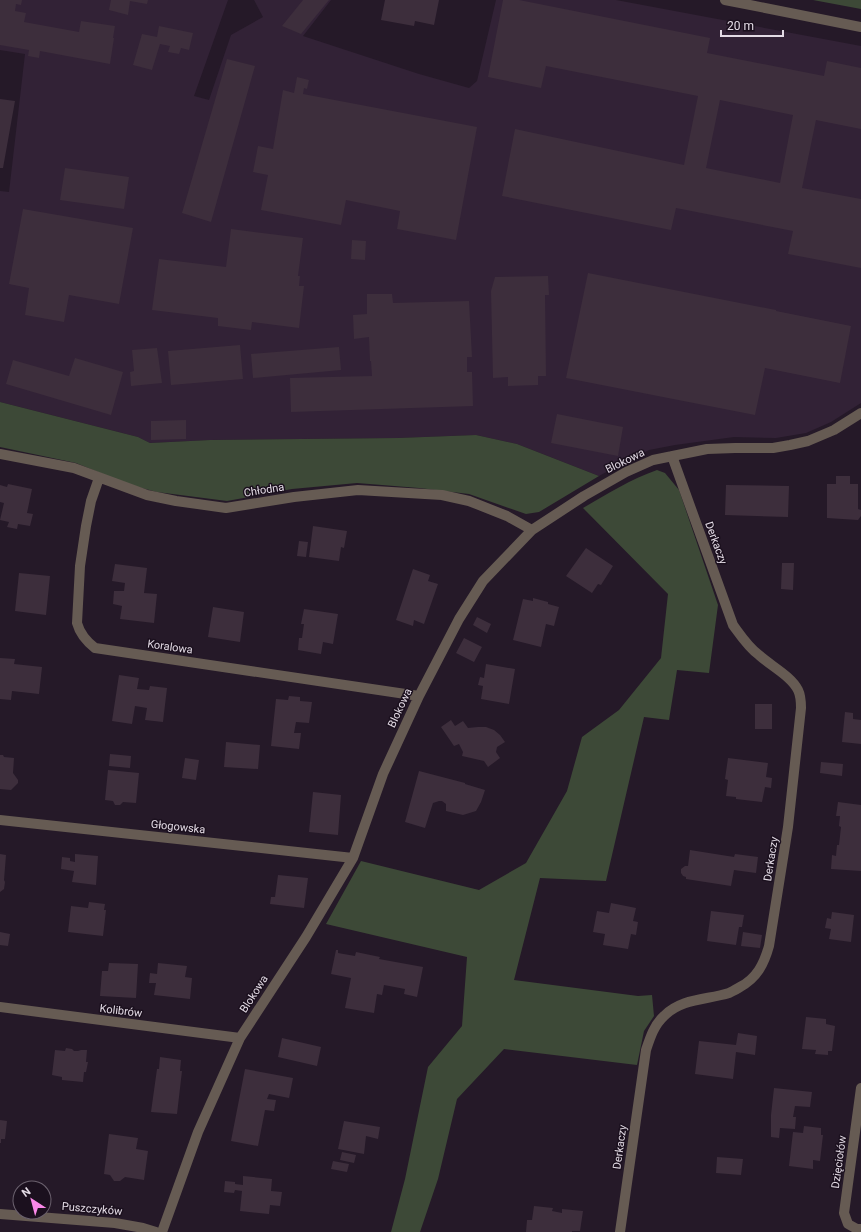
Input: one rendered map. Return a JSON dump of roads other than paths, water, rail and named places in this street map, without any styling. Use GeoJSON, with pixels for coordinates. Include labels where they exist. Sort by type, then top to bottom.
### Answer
{"type":"FeatureCollection","features":[{"type":"Feature","properties":{"kind":"street"},"geometry":{"type":"LineString","coordinates":[[725,0],[861,27]]}},
{"type":"Feature","properties":{"kind":"street","name":"Blokowa"},"geometry":{"type":"LineString","coordinates":[[162,1232],[198,1132],[240,1038],[306,937],[353,858],[383,774],[419,696],[459,619],[483,581],[532,530],[584,496],[626,472],[653,460],[707,449],[773,448],[808,441],[834,430],[861,413]]}},
{"type":"Feature","properties":{"kind":"street","name":"Chłodna"},"geometry":{"type":"LineString","coordinates":[[0,454],[74,468],[147,495],[226,508],[294,497],[358,490],[442,495],[469,501],[507,516],[532,530]]}},
{"type":"Feature","properties":{"kind":"street","name":"Derkaczy"},"geometry":{"type":"LineString","coordinates":[[620,1232],[646,1050],[654,1029],[664,1016],[676,1007],[693,1000],[730,992],[748,983],[760,970],[766,958],[788,827],[801,708],[801,698],[794,684],[758,655],[743,640],[733,625],[672,456]]}},
{"type":"Feature","properties":{"kind":"street","name":"Koralowa"},"geometry":{"type":"LineString","coordinates":[[99,478],[91,501],[80,566],[78,623],[79,631],[88,643],[95,648],[419,696]]}},
{"type":"Feature","properties":{"kind":"street","name":"Głogowska"},"geometry":{"type":"LineString","coordinates":[[0,820],[353,858]]}},
{"type":"Feature","properties":{"kind":"street","name":"Kolibrów"},"geometry":{"type":"LineString","coordinates":[[0,1007],[240,1038]]}},
{"type":"Feature","properties":{"kind":"street","name":"Dzięciołów"},"geometry":{"type":"LineString","coordinates":[[861,1088],[844,1213],[848,1224],[857,1229],[861,1229]]}},
{"type":"Feature","properties":{"kind":"street","name":"Puszczyków"},"geometry":{"type":"LineString","coordinates":[[0,1214],[116,1223],[156,1232]]}}]}
